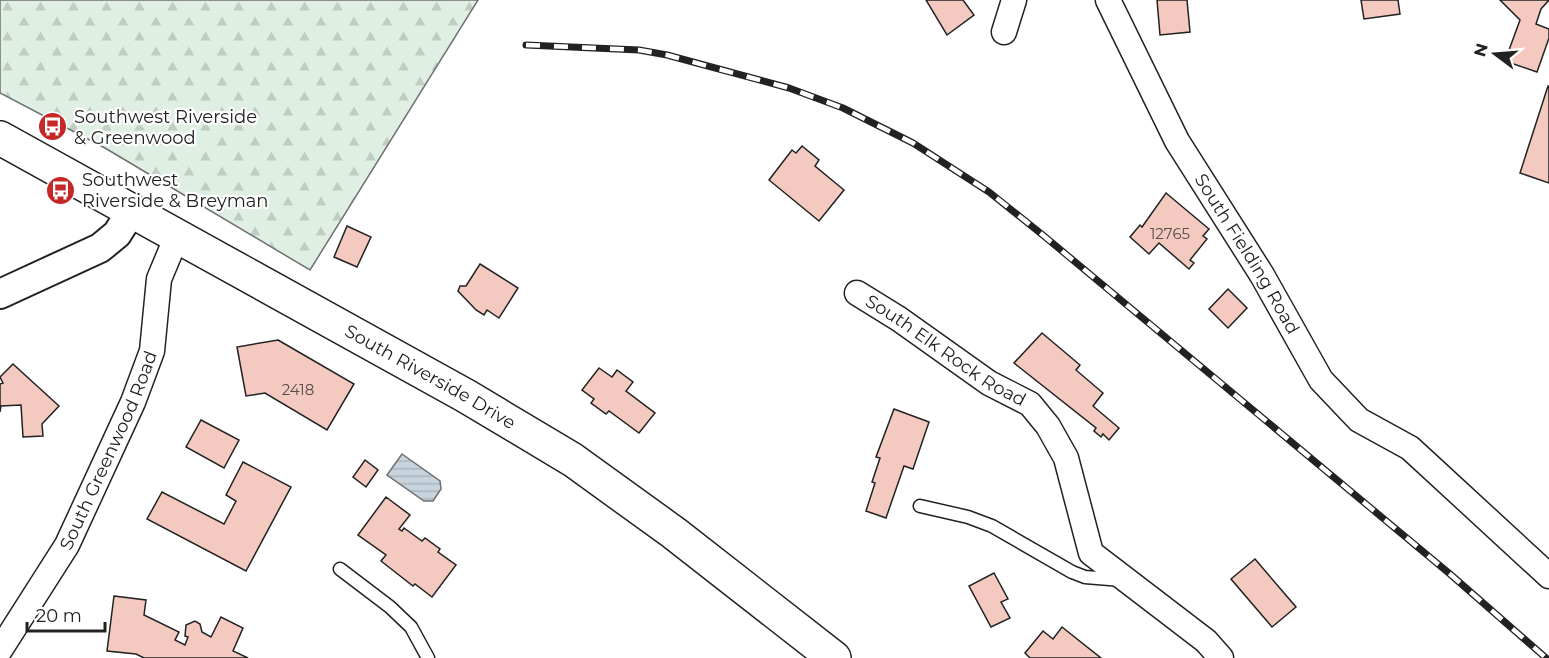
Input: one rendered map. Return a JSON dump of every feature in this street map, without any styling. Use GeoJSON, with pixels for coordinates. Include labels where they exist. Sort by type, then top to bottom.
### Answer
{"type":"FeatureCollection","features":[{"type":"Feature","properties":{"kind":"main road","name":"South Riverside Drive"},"geometry":{"type":"LineString","coordinates":[[0,138],[466,396],[573,460],[674,533],[834,658]]}},
{"type":"Feature","properties":{"kind":"street"},"geometry":{"type":"LineString","coordinates":[[1005,32],[1014,0]]}},
{"type":"Feature","properties":{"kind":"street","name":"South Fielding Road"},"geometry":{"type":"LineString","coordinates":[[1108,0],[1177,141],[1262,275],[1321,380],[1359,420],[1410,448],[1465,497],[1508,541],[1549,576]]}},
{"type":"Feature","properties":{"kind":"street"},"geometry":{"type":"LineString","coordinates":[[0,294],[100,248],[117,234],[131,212]]}},
{"type":"Feature","properties":{"kind":"street","name":"South Greenwood Road"},"geometry":{"type":"LineString","coordinates":[[0,650],[67,545],[133,402],[152,351],[159,279],[177,236]]}},
{"type":"Feature","properties":{"kind":"street","name":"South Elk Rock Road"},"geometry":{"type":"LineString","coordinates":[[857,293],[989,383],[1030,404],[1048,426],[1066,458],[1091,553],[1206,641],[1221,658]]}},
{"type":"Feature","properties":{"kind":"lane"},"geometry":{"type":"LineString","coordinates":[[920,506],[968,517],[992,526],[1078,575],[1126,580]]}},
{"type":"Feature","properties":{"kind":"lane"},"geometry":{"type":"LineString","coordinates":[[340,569],[411,627],[428,658]]}},
{"type":"Feature","properties":{"kind":"green space"},"geometry":{"type":"Polygon","coordinates":[[[0,0],[478,0],[310,270],[105,148],[0,93],[0,0]]]}},
{"type":"Feature","properties":{"kind":"shaded area"},"geometry":{"type":"Polygon","coordinates":[[[402,454],[440,481],[441,489],[433,501],[424,501],[387,475],[402,454]]]}},
{"type":"Feature","properties":{"kind":"building"},"geometry":{"type":"Polygon","coordinates":[[[926,0],[963,0],[974,15],[947,35],[926,0]]]}},
{"type":"Feature","properties":{"kind":"building"},"geometry":{"type":"Polygon","coordinates":[[[1157,0],[1187,0],[1190,32],[1160,35],[1157,0]]]}},
{"type":"Feature","properties":{"kind":"building"},"geometry":{"type":"Polygon","coordinates":[[[1361,0],[1398,0],[1400,14],[1364,19],[1361,0]]]}},
{"type":"Feature","properties":{"kind":"building"},"geometry":{"type":"Polygon","coordinates":[[[1500,0],[1549,0],[1541,9],[1536,24],[1549,29],[1549,38],[1537,72],[1505,61],[1520,20],[1500,0]]]}},
{"type":"Feature","properties":{"kind":"building"},"geometry":{"type":"Polygon","coordinates":[[[1549,86],[1549,183],[1520,173],[1549,86]]]}},
{"type":"Feature","properties":{"kind":"building"},"geometry":{"type":"Polygon","coordinates":[[[802,146],[819,160],[815,166],[844,190],[819,221],[769,180],[792,150],[796,153],[802,146]]]}},
{"type":"Feature","properties":{"kind":"building"},"geometry":{"type":"Polygon","coordinates":[[[1166,193],[1209,229],[1203,236],[1207,239],[1190,260],[1194,263],[1189,269],[1159,243],[1149,254],[1130,237],[1140,225],[1142,227],[1166,193]]]}},
{"type":"Feature","properties":{"kind":"building"},"geometry":{"type":"Polygon","coordinates":[[[347,226],[371,237],[357,267],[334,257],[347,226]]]}},
{"type":"Feature","properties":{"kind":"building"},"geometry":{"type":"Polygon","coordinates":[[[480,264],[518,288],[499,318],[487,310],[484,315],[476,310],[458,291],[460,286],[466,286],[480,264]]]}},
{"type":"Feature","properties":{"kind":"building"},"geometry":{"type":"Polygon","coordinates":[[[1228,289],[1247,308],[1228,328],[1209,309],[1228,289]]]}},
{"type":"Feature","properties":{"kind":"building"},"geometry":{"type":"Polygon","coordinates":[[[1042,333],[1080,365],[1076,370],[1103,393],[1093,406],[1119,428],[1109,440],[1103,434],[1101,437],[1094,431],[1096,428],[1014,363],[1042,333]]]}},
{"type":"Feature","properties":{"kind":"building"},"geometry":{"type":"Polygon","coordinates":[[[278,340],[354,384],[327,430],[265,393],[246,396],[237,347],[278,340]]]}},
{"type":"Feature","properties":{"kind":"building"},"geometry":{"type":"Polygon","coordinates":[[[13,364],[59,406],[42,424],[43,436],[23,437],[21,405],[1,406],[0,412],[0,384],[3,383],[0,377],[13,364]]]}},
{"type":"Feature","properties":{"kind":"building"},"geometry":{"type":"Polygon","coordinates":[[[599,368],[612,377],[617,370],[633,382],[626,391],[655,413],[639,433],[609,411],[606,414],[591,403],[594,399],[582,390],[599,368]]]}},
{"type":"Feature","properties":{"kind":"building"},"geometry":{"type":"Polygon","coordinates":[[[894,409],[929,422],[913,469],[904,466],[886,518],[866,511],[880,458],[876,457],[894,409]]]}},
{"type":"Feature","properties":{"kind":"building"},"geometry":{"type":"Polygon","coordinates":[[[201,420],[239,440],[224,468],[186,447],[201,420]]]}},
{"type":"Feature","properties":{"kind":"building"},"geometry":{"type":"Polygon","coordinates":[[[365,460],[378,470],[366,487],[353,477],[365,460]]]}},
{"type":"Feature","properties":{"kind":"building"},"geometry":{"type":"Polygon","coordinates":[[[243,462],[291,487],[246,571],[147,519],[162,492],[224,524],[236,501],[226,495],[243,462]]]}},
{"type":"Feature","properties":{"kind":"building"},"geometry":{"type":"Polygon","coordinates":[[[386,497],[410,515],[399,529],[402,531],[404,528],[422,541],[425,538],[440,549],[438,552],[456,565],[432,597],[415,584],[413,586],[381,561],[386,555],[358,535],[386,497]]]}},
{"type":"Feature","properties":{"kind":"building"},"geometry":{"type":"Polygon","coordinates":[[[1255,559],[1296,607],[1272,627],[1231,579],[1255,559]]]}},
{"type":"Feature","properties":{"kind":"building"},"geometry":{"type":"Polygon","coordinates":[[[994,573],[1008,599],[1001,602],[1010,618],[991,627],[969,586],[994,573]]]}},
{"type":"Feature","properties":{"kind":"building"},"geometry":{"type":"Polygon","coordinates":[[[114,596],[146,600],[144,615],[179,632],[175,640],[185,645],[188,637],[185,636],[186,625],[195,621],[200,624],[202,632],[211,637],[221,617],[243,628],[233,651],[248,658],[144,658],[136,654],[107,651],[114,596]]]}},
{"type":"Feature","properties":{"kind":"building"},"geometry":{"type":"Polygon","coordinates":[[[1062,627],[1101,658],[1030,658],[1025,653],[1043,631],[1053,639],[1062,627]]]}},
{"type":"Feature","properties":{"kind":"railway"},"geometry":{"type":"LineString","coordinates":[[526,45],[639,50],[667,55],[789,88],[843,108],[913,143],[989,192],[1044,236],[1450,574],[1546,658]]}},
{"type":"Feature","properties":{"kind":"place","name":"Southwest Riverside & Greenwood"},"geometry":{"type":"Point","coordinates":[53,127]}},
{"type":"Feature","properties":{"kind":"place","name":"Southwest Riverside & Breyman"},"geometry":{"type":"Point","coordinates":[61,190]}}]}
